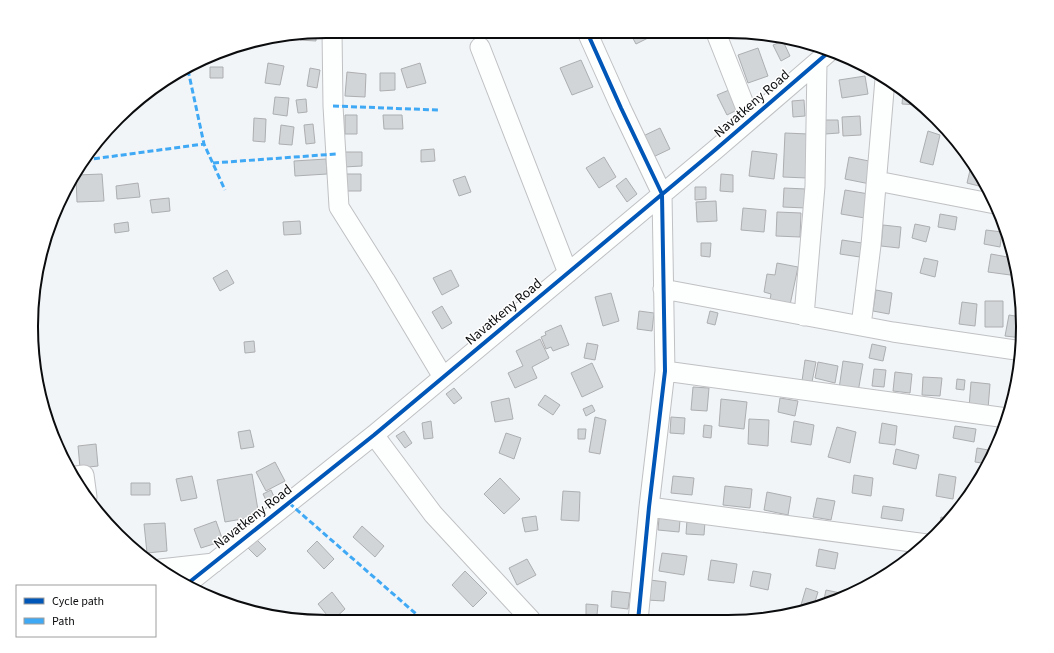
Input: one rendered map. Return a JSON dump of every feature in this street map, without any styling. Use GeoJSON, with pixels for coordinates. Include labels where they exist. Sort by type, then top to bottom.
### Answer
{"type":"FeatureCollection","features":[{"type":"Feature","properties":{"kind":"street"},"geometry":{"type":"LineString","coordinates":[[332,38],[333,106],[338,207],[385,280],[443,377]]}},
{"type":"Feature","properties":{"kind":"street"},"geometry":{"type":"LineString","coordinates":[[590,38],[662,194],[665,372],[649,506],[639,615]]}},
{"type":"Feature","properties":{"kind":"street"},"geometry":{"type":"LineString","coordinates":[[718,38],[750,120]]}},
{"type":"Feature","properties":{"kind":"street"},"geometry":{"type":"LineString","coordinates":[[480,47],[568,273]]}},
{"type":"Feature","properties":{"kind":"street"},"geometry":{"type":"LineString","coordinates":[[804,316],[815,186],[823,57]]}},
{"type":"Feature","properties":{"kind":"street","name":"Navatkeny Road"},"geometry":{"type":"LineString","coordinates":[[191,581],[374,435],[823,57]]}},
{"type":"Feature","properties":{"kind":"street"},"geometry":{"type":"LineString","coordinates":[[862,326],[877,181],[885,85]]}},
{"type":"Feature","properties":{"kind":"street"},"geometry":{"type":"LineString","coordinates":[[877,181],[988,203]]}},
{"type":"Feature","properties":{"kind":"street"},"geometry":{"type":"LineString","coordinates":[[664,289],[804,316],[1015,350]]}},
{"type":"Feature","properties":{"kind":"street"},"geometry":{"type":"LineString","coordinates":[[665,372],[1001,417]]}},
{"type":"Feature","properties":{"kind":"street"},"geometry":{"type":"LineString","coordinates":[[374,435],[433,514],[526,615]]}},
{"type":"Feature","properties":{"kind":"street"},"geometry":{"type":"LineString","coordinates":[[80,476],[84,475],[85,484]]}},
{"type":"Feature","properties":{"kind":"street"},"geometry":{"type":"LineString","coordinates":[[649,506],[918,543]]}},
{"type":"Feature","properties":{"kind":"street"},"geometry":{"type":"LineString","coordinates":[[168,567],[214,563]]}},
{"type":"Feature","properties":{"kind":"building"},"geometry":{"type":"Polygon","coordinates":[[[633,38],[648,38],[636,44],[633,38]]]}},
{"type":"Feature","properties":{"kind":"building"},"geometry":{"type":"Polygon","coordinates":[[[300,39],[316,39],[316,41],[300,39]]]}},
{"type":"Feature","properties":{"kind":"building"},"geometry":{"type":"Polygon","coordinates":[[[778,43],[784,44],[790,56],[781,61],[773,45],[778,43]]]}},
{"type":"Feature","properties":{"kind":"building"},"geometry":{"type":"Polygon","coordinates":[[[758,48],[768,76],[748,83],[738,55],[758,48]]]}},
{"type":"Feature","properties":{"kind":"building"},"geometry":{"type":"Polygon","coordinates":[[[581,60],[593,87],[572,95],[560,68],[581,60]]]}},
{"type":"Feature","properties":{"kind":"building"},"geometry":{"type":"Polygon","coordinates":[[[268,63],[284,66],[280,85],[265,83],[268,63]]]}},
{"type":"Feature","properties":{"kind":"building"},"geometry":{"type":"Polygon","coordinates":[[[420,63],[426,83],[407,88],[401,69],[420,63]]]}},
{"type":"Feature","properties":{"kind":"building"},"geometry":{"type":"Polygon","coordinates":[[[210,67],[223,67],[223,78],[210,78],[210,67]]]}},
{"type":"Feature","properties":{"kind":"building"},"geometry":{"type":"Polygon","coordinates":[[[310,68],[320,70],[317,88],[307,86],[310,68]]]}},
{"type":"Feature","properties":{"kind":"building"},"geometry":{"type":"Polygon","coordinates":[[[347,72],[366,74],[365,97],[345,96],[347,72]]]}},
{"type":"Feature","properties":{"kind":"building"},"geometry":{"type":"Polygon","coordinates":[[[380,73],[395,73],[395,90],[380,91],[380,73]]]}},
{"type":"Feature","properties":{"kind":"building"},"geometry":{"type":"Polygon","coordinates":[[[865,76],[868,94],[842,98],[839,80],[865,76]]]}},
{"type":"Feature","properties":{"kind":"building"},"geometry":{"type":"Polygon","coordinates":[[[729,90],[739,109],[727,115],[717,95],[729,90]]]}},
{"type":"Feature","properties":{"kind":"building"},"geometry":{"type":"Polygon","coordinates":[[[275,97],[289,98],[287,116],[273,114],[275,97]]]}},
{"type":"Feature","properties":{"kind":"building"},"geometry":{"type":"Polygon","coordinates":[[[903,98],[911,105],[902,104],[903,98]]]}},
{"type":"Feature","properties":{"kind":"building"},"geometry":{"type":"Polygon","coordinates":[[[306,99],[307,112],[298,113],[296,100],[306,99]]]}},
{"type":"Feature","properties":{"kind":"building"},"geometry":{"type":"Polygon","coordinates":[[[804,100],[805,116],[793,117],[792,101],[804,100]]]}},
{"type":"Feature","properties":{"kind":"building"},"geometry":{"type":"Polygon","coordinates":[[[345,115],[357,115],[357,134],[345,134],[345,115]]]}},
{"type":"Feature","properties":{"kind":"building"},"geometry":{"type":"Polygon","coordinates":[[[383,115],[402,115],[403,129],[384,129],[383,115]]]}},
{"type":"Feature","properties":{"kind":"building"},"geometry":{"type":"Polygon","coordinates":[[[860,116],[861,135],[843,136],[842,117],[860,116]]]}},
{"type":"Feature","properties":{"kind":"building"},"geometry":{"type":"Polygon","coordinates":[[[254,118],[266,119],[265,142],[253,141],[254,118]]]}},
{"type":"Feature","properties":{"kind":"building"},"geometry":{"type":"Polygon","coordinates":[[[824,120],[838,120],[839,133],[825,134],[824,120]]]}},
{"type":"Feature","properties":{"kind":"building"},"geometry":{"type":"Polygon","coordinates":[[[313,124],[315,143],[306,144],[304,125],[313,124]]]}},
{"type":"Feature","properties":{"kind":"building"},"geometry":{"type":"Polygon","coordinates":[[[281,125],[294,127],[292,145],[279,144],[281,125]]]}},
{"type":"Feature","properties":{"kind":"building"},"geometry":{"type":"Polygon","coordinates":[[[660,128],[670,149],[651,158],[641,137],[660,128]]]}},
{"type":"Feature","properties":{"kind":"building"},"geometry":{"type":"Polygon","coordinates":[[[928,131],[940,135],[933,165],[920,162],[928,131]]]}},
{"type":"Feature","properties":{"kind":"building"},"geometry":{"type":"Polygon","coordinates":[[[785,133],[808,134],[807,178],[783,177],[785,133]]]}},
{"type":"Feature","properties":{"kind":"building"},"geometry":{"type":"Polygon","coordinates":[[[434,149],[435,161],[421,162],[421,150],[434,149]]]}},
{"type":"Feature","properties":{"kind":"building"},"geometry":{"type":"Polygon","coordinates":[[[752,151],[777,154],[774,179],[749,176],[752,151]]]}},
{"type":"Feature","properties":{"kind":"building"},"geometry":{"type":"Polygon","coordinates":[[[344,152],[362,152],[362,166],[344,167],[344,152]]]}},
{"type":"Feature","properties":{"kind":"building"},"geometry":{"type":"Polygon","coordinates":[[[604,157],[616,177],[599,188],[586,168],[604,157]]]}},
{"type":"Feature","properties":{"kind":"building"},"geometry":{"type":"Polygon","coordinates":[[[849,157],[874,162],[870,184],[845,179],[849,157]]]}},
{"type":"Feature","properties":{"kind":"building"},"geometry":{"type":"Polygon","coordinates":[[[326,159],[327,174],[295,176],[294,161],[326,159]]]}},
{"type":"Feature","properties":{"kind":"building"},"geometry":{"type":"Polygon","coordinates":[[[970,171],[979,186],[967,183],[970,171]]]}},
{"type":"Feature","properties":{"kind":"building"},"geometry":{"type":"Polygon","coordinates":[[[102,174],[104,201],[77,202],[76,183],[81,175],[102,174]]]}},
{"type":"Feature","properties":{"kind":"building"},"geometry":{"type":"Polygon","coordinates":[[[344,174],[361,174],[361,191],[344,191],[344,174]]]}},
{"type":"Feature","properties":{"kind":"building"},"geometry":{"type":"Polygon","coordinates":[[[721,174],[733,175],[733,192],[720,191],[721,174]]]}},
{"type":"Feature","properties":{"kind":"building"},"geometry":{"type":"Polygon","coordinates":[[[465,176],[471,192],[459,196],[453,180],[465,176]]]}},
{"type":"Feature","properties":{"kind":"building"},"geometry":{"type":"Polygon","coordinates":[[[626,178],[637,194],[627,202],[616,186],[626,178]]]}},
{"type":"Feature","properties":{"kind":"building"},"geometry":{"type":"Polygon","coordinates":[[[138,183],[140,197],[117,199],[116,186],[138,183]]]}},
{"type":"Feature","properties":{"kind":"building"},"geometry":{"type":"Polygon","coordinates":[[[695,187],[706,187],[706,199],[695,200],[695,187]]]}},
{"type":"Feature","properties":{"kind":"building"},"geometry":{"type":"Polygon","coordinates":[[[784,188],[806,189],[806,208],[783,207],[784,188]]]}},
{"type":"Feature","properties":{"kind":"building"},"geometry":{"type":"Polygon","coordinates":[[[845,190],[869,194],[865,218],[841,214],[845,190]]]}},
{"type":"Feature","properties":{"kind":"building"},"geometry":{"type":"Polygon","coordinates":[[[169,198],[170,211],[152,213],[150,200],[169,198]]]}},
{"type":"Feature","properties":{"kind":"building"},"geometry":{"type":"Polygon","coordinates":[[[716,201],[717,221],[697,222],[696,202],[716,201]]]}},
{"type":"Feature","properties":{"kind":"building"},"geometry":{"type":"Polygon","coordinates":[[[743,208],[766,210],[764,232],[741,230],[743,208]]]}},
{"type":"Feature","properties":{"kind":"building"},"geometry":{"type":"Polygon","coordinates":[[[777,212],[801,213],[800,237],[776,236],[777,212]]]}},
{"type":"Feature","properties":{"kind":"building"},"geometry":{"type":"Polygon","coordinates":[[[940,214],[957,217],[955,230],[938,227],[940,214]]]}},
{"type":"Feature","properties":{"kind":"building"},"geometry":{"type":"Polygon","coordinates":[[[300,221],[301,234],[284,235],[283,222],[300,221]]]}},
{"type":"Feature","properties":{"kind":"building"},"geometry":{"type":"Polygon","coordinates":[[[128,222],[129,231],[115,233],[114,224],[128,222]]]}},
{"type":"Feature","properties":{"kind":"building"},"geometry":{"type":"Polygon","coordinates":[[[915,224],[930,227],[926,242],[912,238],[915,224]]]}},
{"type":"Feature","properties":{"kind":"building"},"geometry":{"type":"Polygon","coordinates":[[[883,225],[901,227],[899,248],[881,246],[883,225]]]}},
{"type":"Feature","properties":{"kind":"building"},"geometry":{"type":"Polygon","coordinates":[[[986,230],[1000,232],[1001,236],[1000,247],[984,244],[986,230]]]}},
{"type":"Feature","properties":{"kind":"building"},"geometry":{"type":"Polygon","coordinates":[[[842,240],[862,243],[860,257],[840,254],[842,240]]]}},
{"type":"Feature","properties":{"kind":"building"},"geometry":{"type":"Polygon","coordinates":[[[701,243],[711,243],[710,257],[701,256],[701,243]]]}},
{"type":"Feature","properties":{"kind":"building"},"geometry":{"type":"Polygon","coordinates":[[[991,254],[1007,257],[1011,275],[988,272],[991,254]]]}},
{"type":"Feature","properties":{"kind":"building"},"geometry":{"type":"Polygon","coordinates":[[[924,258],[938,261],[935,277],[920,273],[924,258]]]}},
{"type":"Feature","properties":{"kind":"building"},"geometry":{"type":"Polygon","coordinates":[[[777,263],[798,267],[790,305],[770,300],[771,294],[764,292],[767,274],[775,275],[777,263]]]}},
{"type":"Feature","properties":{"kind":"building"},"geometry":{"type":"Polygon","coordinates":[[[227,270],[234,283],[220,291],[213,278],[227,270]]]}},
{"type":"Feature","properties":{"kind":"building"},"geometry":{"type":"Polygon","coordinates":[[[451,270],[459,286],[442,295],[433,278],[451,270]]]}},
{"type":"Feature","properties":{"kind":"building"},"geometry":{"type":"Polygon","coordinates":[[[876,290],[892,293],[889,314],[873,311],[876,290]]]}},
{"type":"Feature","properties":{"kind":"building"},"geometry":{"type":"Polygon","coordinates":[[[611,293],[619,321],[603,326],[595,297],[611,293]]]}},
{"type":"Feature","properties":{"kind":"building"},"geometry":{"type":"Polygon","coordinates":[[[985,301],[1003,301],[1003,327],[985,327],[985,301]]]}},
{"type":"Feature","properties":{"kind":"building"},"geometry":{"type":"Polygon","coordinates":[[[962,302],[977,304],[975,326],[959,324],[962,302]]]}},
{"type":"Feature","properties":{"kind":"building"},"geometry":{"type":"Polygon","coordinates":[[[442,306],[452,323],[442,329],[432,312],[442,306]]]}},
{"type":"Feature","properties":{"kind":"building"},"geometry":{"type":"Polygon","coordinates":[[[639,311],[654,313],[652,331],[637,329],[639,311]]]}},
{"type":"Feature","properties":{"kind":"building"},"geometry":{"type":"Polygon","coordinates":[[[710,311],[718,313],[715,325],[707,323],[710,311]]]}},
{"type":"Feature","properties":{"kind":"building"},"geometry":{"type":"Polygon","coordinates":[[[1009,315],[1015,316],[1015,337],[1005,336],[1009,315]]]}},
{"type":"Feature","properties":{"kind":"building"},"geometry":{"type":"Polygon","coordinates":[[[561,325],[569,345],[553,351],[551,347],[546,349],[541,337],[546,335],[545,332],[561,325]]]}},
{"type":"Feature","properties":{"kind":"building"},"geometry":{"type":"Polygon","coordinates":[[[540,339],[549,358],[532,367],[537,378],[515,388],[508,373],[523,366],[516,351],[540,339]]]}},
{"type":"Feature","properties":{"kind":"building"},"geometry":{"type":"Polygon","coordinates":[[[254,341],[255,352],[245,353],[244,342],[254,341]]]}},
{"type":"Feature","properties":{"kind":"building"},"geometry":{"type":"Polygon","coordinates":[[[587,343],[598,345],[595,360],[584,358],[587,343]]]}},
{"type":"Feature","properties":{"kind":"building"},"geometry":{"type":"Polygon","coordinates":[[[872,344],[886,347],[883,361],[869,358],[872,344]]]}},
{"type":"Feature","properties":{"kind":"building"},"geometry":{"type":"Polygon","coordinates":[[[805,360],[816,362],[812,382],[802,381],[805,360]]]}},
{"type":"Feature","properties":{"kind":"building"},"geometry":{"type":"Polygon","coordinates":[[[843,361],[863,364],[858,392],[839,389],[843,361]]]}},
{"type":"Feature","properties":{"kind":"building"},"geometry":{"type":"Polygon","coordinates":[[[818,362],[838,366],[835,383],[815,378],[818,362]]]}},
{"type":"Feature","properties":{"kind":"building"},"geometry":{"type":"Polygon","coordinates":[[[592,363],[603,387],[582,397],[571,373],[592,363]]]}},
{"type":"Feature","properties":{"kind":"building"},"geometry":{"type":"Polygon","coordinates":[[[874,369],[886,370],[884,387],[872,386],[874,369]]]}},
{"type":"Feature","properties":{"kind":"building"},"geometry":{"type":"Polygon","coordinates":[[[895,372],[912,374],[910,393],[893,391],[895,372]]]}},
{"type":"Feature","properties":{"kind":"building"},"geometry":{"type":"Polygon","coordinates":[[[923,377],[942,378],[940,396],[922,395],[923,377]]]}},
{"type":"Feature","properties":{"kind":"building"},"geometry":{"type":"Polygon","coordinates":[[[957,379],[965,380],[964,390],[956,389],[957,379]]]}},
{"type":"Feature","properties":{"kind":"building"},"geometry":{"type":"Polygon","coordinates":[[[971,382],[990,384],[988,409],[969,408],[971,382]]]}},
{"type":"Feature","properties":{"kind":"building"},"geometry":{"type":"Polygon","coordinates":[[[693,387],[709,388],[707,411],[691,410],[693,387]]]}},
{"type":"Feature","properties":{"kind":"building"},"geometry":{"type":"Polygon","coordinates":[[[454,388],[462,398],[454,404],[446,394],[454,388]]]}},
{"type":"Feature","properties":{"kind":"building"},"geometry":{"type":"Polygon","coordinates":[[[545,395],[560,405],[553,415],[538,405],[545,395]]]}},
{"type":"Feature","properties":{"kind":"building"},"geometry":{"type":"Polygon","coordinates":[[[509,398],[513,419],[495,422],[491,402],[509,398]]]}},
{"type":"Feature","properties":{"kind":"building"},"geometry":{"type":"Polygon","coordinates":[[[780,398],[798,401],[795,416],[778,412],[780,398]]]}},
{"type":"Feature","properties":{"kind":"building"},"geometry":{"type":"Polygon","coordinates":[[[721,399],[747,402],[744,429],[719,426],[721,399]]]}},
{"type":"Feature","properties":{"kind":"building"},"geometry":{"type":"Polygon","coordinates":[[[592,405],[595,411],[586,416],[583,409],[592,405]]]}},
{"type":"Feature","properties":{"kind":"building"},"geometry":{"type":"Polygon","coordinates":[[[595,417],[606,420],[600,454],[589,452],[595,417]]]}},
{"type":"Feature","properties":{"kind":"building"},"geometry":{"type":"Polygon","coordinates":[[[671,417],[685,418],[684,434],[670,433],[671,417]]]}},
{"type":"Feature","properties":{"kind":"building"},"geometry":{"type":"Polygon","coordinates":[[[749,419],[769,420],[768,446],[748,444],[749,419]]]}},
{"type":"Feature","properties":{"kind":"building"},"geometry":{"type":"Polygon","coordinates":[[[431,421],[433,438],[424,439],[422,423],[431,421]]]}},
{"type":"Feature","properties":{"kind":"building"},"geometry":{"type":"Polygon","coordinates":[[[794,421],[814,425],[811,445],[791,442],[794,421]]]}},
{"type":"Feature","properties":{"kind":"building"},"geometry":{"type":"Polygon","coordinates":[[[882,423],[897,426],[895,445],[879,443],[882,423]]]}},
{"type":"Feature","properties":{"kind":"building"},"geometry":{"type":"Polygon","coordinates":[[[704,425],[712,426],[711,438],[703,437],[704,425]]]}},
{"type":"Feature","properties":{"kind":"building"},"geometry":{"type":"Polygon","coordinates":[[[955,426],[976,429],[974,442],[953,438],[955,426]]]}},
{"type":"Feature","properties":{"kind":"building"},"geometry":{"type":"Polygon","coordinates":[[[837,427],[856,432],[850,463],[828,457],[837,427]]]}},
{"type":"Feature","properties":{"kind":"building"},"geometry":{"type":"Polygon","coordinates":[[[578,429],[586,429],[585,439],[578,439],[578,429]]]}},
{"type":"Feature","properties":{"kind":"building"},"geometry":{"type":"Polygon","coordinates":[[[250,430],[254,447],[241,449],[238,432],[250,430]]]}},
{"type":"Feature","properties":{"kind":"building"},"geometry":{"type":"Polygon","coordinates":[[[404,431],[412,443],[405,448],[396,436],[404,431]]]}},
{"type":"Feature","properties":{"kind":"building"},"geometry":{"type":"Polygon","coordinates":[[[506,433],[521,438],[514,459],[499,453],[506,433]]]}},
{"type":"Feature","properties":{"kind":"building"},"geometry":{"type":"Polygon","coordinates":[[[96,444],[98,466],[80,468],[78,446],[96,444]]]}},
{"type":"Feature","properties":{"kind":"building"},"geometry":{"type":"Polygon","coordinates":[[[977,448],[988,450],[981,463],[975,462],[977,448]]]}},
{"type":"Feature","properties":{"kind":"building"},"geometry":{"type":"Polygon","coordinates":[[[896,449],[919,455],[916,469],[893,464],[896,449]]]}},
{"type":"Feature","properties":{"kind":"building"},"geometry":{"type":"Polygon","coordinates":[[[275,462],[285,481],[266,491],[256,472],[275,462]]]}},
{"type":"Feature","properties":{"kind":"building"},"geometry":{"type":"Polygon","coordinates":[[[252,474],[259,516],[225,522],[217,480],[252,474]]]}},
{"type":"Feature","properties":{"kind":"building"},"geometry":{"type":"Polygon","coordinates":[[[939,474],[956,477],[953,499],[936,496],[939,474]]]}},
{"type":"Feature","properties":{"kind":"building"},"geometry":{"type":"Polygon","coordinates":[[[854,475],[873,478],[871,496],[852,493],[854,475]]]}},
{"type":"Feature","properties":{"kind":"building"},"geometry":{"type":"Polygon","coordinates":[[[192,476],[197,498],[181,501],[176,479],[192,476]]]}},
{"type":"Feature","properties":{"kind":"building"},"geometry":{"type":"Polygon","coordinates":[[[673,476],[694,478],[692,495],[671,493],[673,476]]]}},
{"type":"Feature","properties":{"kind":"building"},"geometry":{"type":"Polygon","coordinates":[[[500,478],[520,499],[504,514],[484,494],[500,478]]]}},
{"type":"Feature","properties":{"kind":"building"},"geometry":{"type":"Polygon","coordinates":[[[131,483],[150,483],[150,495],[131,495],[131,483]]]}},
{"type":"Feature","properties":{"kind":"building"},"geometry":{"type":"Polygon","coordinates":[[[725,486],[752,489],[750,508],[723,505],[725,486]]]}},
{"type":"Feature","properties":{"kind":"building"},"geometry":{"type":"Polygon","coordinates":[[[271,490],[275,499],[267,502],[263,494],[271,490]]]}},
{"type":"Feature","properties":{"kind":"building"},"geometry":{"type":"Polygon","coordinates":[[[563,491],[580,492],[579,521],[561,520],[563,491]]]}},
{"type":"Feature","properties":{"kind":"building"},"geometry":{"type":"Polygon","coordinates":[[[767,492],[791,497],[788,515],[764,510],[767,492]]]}},
{"type":"Feature","properties":{"kind":"building"},"geometry":{"type":"Polygon","coordinates":[[[817,498],[835,501],[831,520],[813,517],[817,498]]]}},
{"type":"Feature","properties":{"kind":"building"},"geometry":{"type":"Polygon","coordinates":[[[883,506],[904,509],[902,521],[881,518],[883,506]]]}},
{"type":"Feature","properties":{"kind":"building"},"geometry":{"type":"Polygon","coordinates":[[[536,516],[538,530],[525,532],[522,518],[536,516]]]}},
{"type":"Feature","properties":{"kind":"building"},"geometry":{"type":"Polygon","coordinates":[[[659,518],[680,520],[679,532],[658,530],[659,518]]]}},
{"type":"Feature","properties":{"kind":"building"},"geometry":{"type":"Polygon","coordinates":[[[687,520],[705,522],[704,535],[686,534],[687,520]]]}},
{"type":"Feature","properties":{"kind":"building"},"geometry":{"type":"Polygon","coordinates":[[[216,521],[223,541],[201,548],[194,529],[216,521]]]}},
{"type":"Feature","properties":{"kind":"building"},"geometry":{"type":"Polygon","coordinates":[[[165,523],[167,551],[148,553],[147,552],[144,524],[165,523]]]}},
{"type":"Feature","properties":{"kind":"building"},"geometry":{"type":"Polygon","coordinates":[[[362,526],[384,546],[375,557],[353,537],[362,526]]]}},
{"type":"Feature","properties":{"kind":"building"},"geometry":{"type":"Polygon","coordinates":[[[257,540],[266,549],[257,557],[248,548],[257,540]]]}},
{"type":"Feature","properties":{"kind":"building"},"geometry":{"type":"Polygon","coordinates":[[[317,541],[334,559],[324,569],[307,551],[317,541]]]}},
{"type":"Feature","properties":{"kind":"building"},"geometry":{"type":"Polygon","coordinates":[[[819,549],[838,553],[835,569],[816,566],[819,549]]]}},
{"type":"Feature","properties":{"kind":"building"},"geometry":{"type":"Polygon","coordinates":[[[662,553],[687,556],[684,575],[659,571],[662,553]]]}},
{"type":"Feature","properties":{"kind":"building"},"geometry":{"type":"Polygon","coordinates":[[[527,559],[536,575],[517,585],[509,568],[527,559]]]}},
{"type":"Feature","properties":{"kind":"building"},"geometry":{"type":"Polygon","coordinates":[[[711,560],[737,564],[734,583],[708,580],[711,560]]]}},
{"type":"Feature","properties":{"kind":"building"},"geometry":{"type":"Polygon","coordinates":[[[465,571],[487,593],[473,607],[452,585],[465,571]]]}},
{"type":"Feature","properties":{"kind":"building"},"geometry":{"type":"Polygon","coordinates":[[[753,571],[771,574],[768,590],[750,586],[753,571]]]}},
{"type":"Feature","properties":{"kind":"building"},"geometry":{"type":"Polygon","coordinates":[[[650,580],[666,582],[664,601],[647,600],[650,580]]]}},
{"type":"Feature","properties":{"kind":"building"},"geometry":{"type":"Polygon","coordinates":[[[806,588],[818,592],[815,601],[801,605],[806,588]]]}},
{"type":"Feature","properties":{"kind":"building"},"geometry":{"type":"Polygon","coordinates":[[[826,590],[839,593],[838,593],[824,598],[826,590]]]}},
{"type":"Feature","properties":{"kind":"building"},"geometry":{"type":"Polygon","coordinates":[[[612,591],[630,593],[628,609],[611,607],[612,591]]]}},
{"type":"Feature","properties":{"kind":"building"},"geometry":{"type":"Polygon","coordinates":[[[332,592],[345,609],[338,615],[327,615],[318,604],[332,592]]]}},
{"type":"Feature","properties":{"kind":"building"},"geometry":{"type":"Polygon","coordinates":[[[586,604],[598,605],[597,615],[586,615],[586,604]]]}},
{"type":"Feature","properties":{"kind":"marked path"},"geometry":{"type":"LineString","coordinates":[[189,73],[204,144],[225,190]]}},
{"type":"Feature","properties":{"kind":"marked path"},"geometry":{"type":"LineString","coordinates":[[333,106],[438,110]]}},
{"type":"Feature","properties":{"kind":"marked path"},"geometry":{"type":"LineString","coordinates":[[92,159],[204,144]]}},
{"type":"Feature","properties":{"kind":"marked path"},"geometry":{"type":"LineString","coordinates":[[213,163],[336,154]]}},
{"type":"Feature","properties":{"kind":"marked path"},"geometry":{"type":"LineString","coordinates":[[289,503],[417,615]]}},
{"type":"Feature","properties":{"kind":"cycle path"},"geometry":{"type":"LineString","coordinates":[[590,38],[662,194],[665,371],[649,507],[639,615]]}},
{"type":"Feature","properties":{"kind":"cycle path"},"geometry":{"type":"LineString","coordinates":[[191,581],[374,435],[715,150],[825,55]]}}]}
